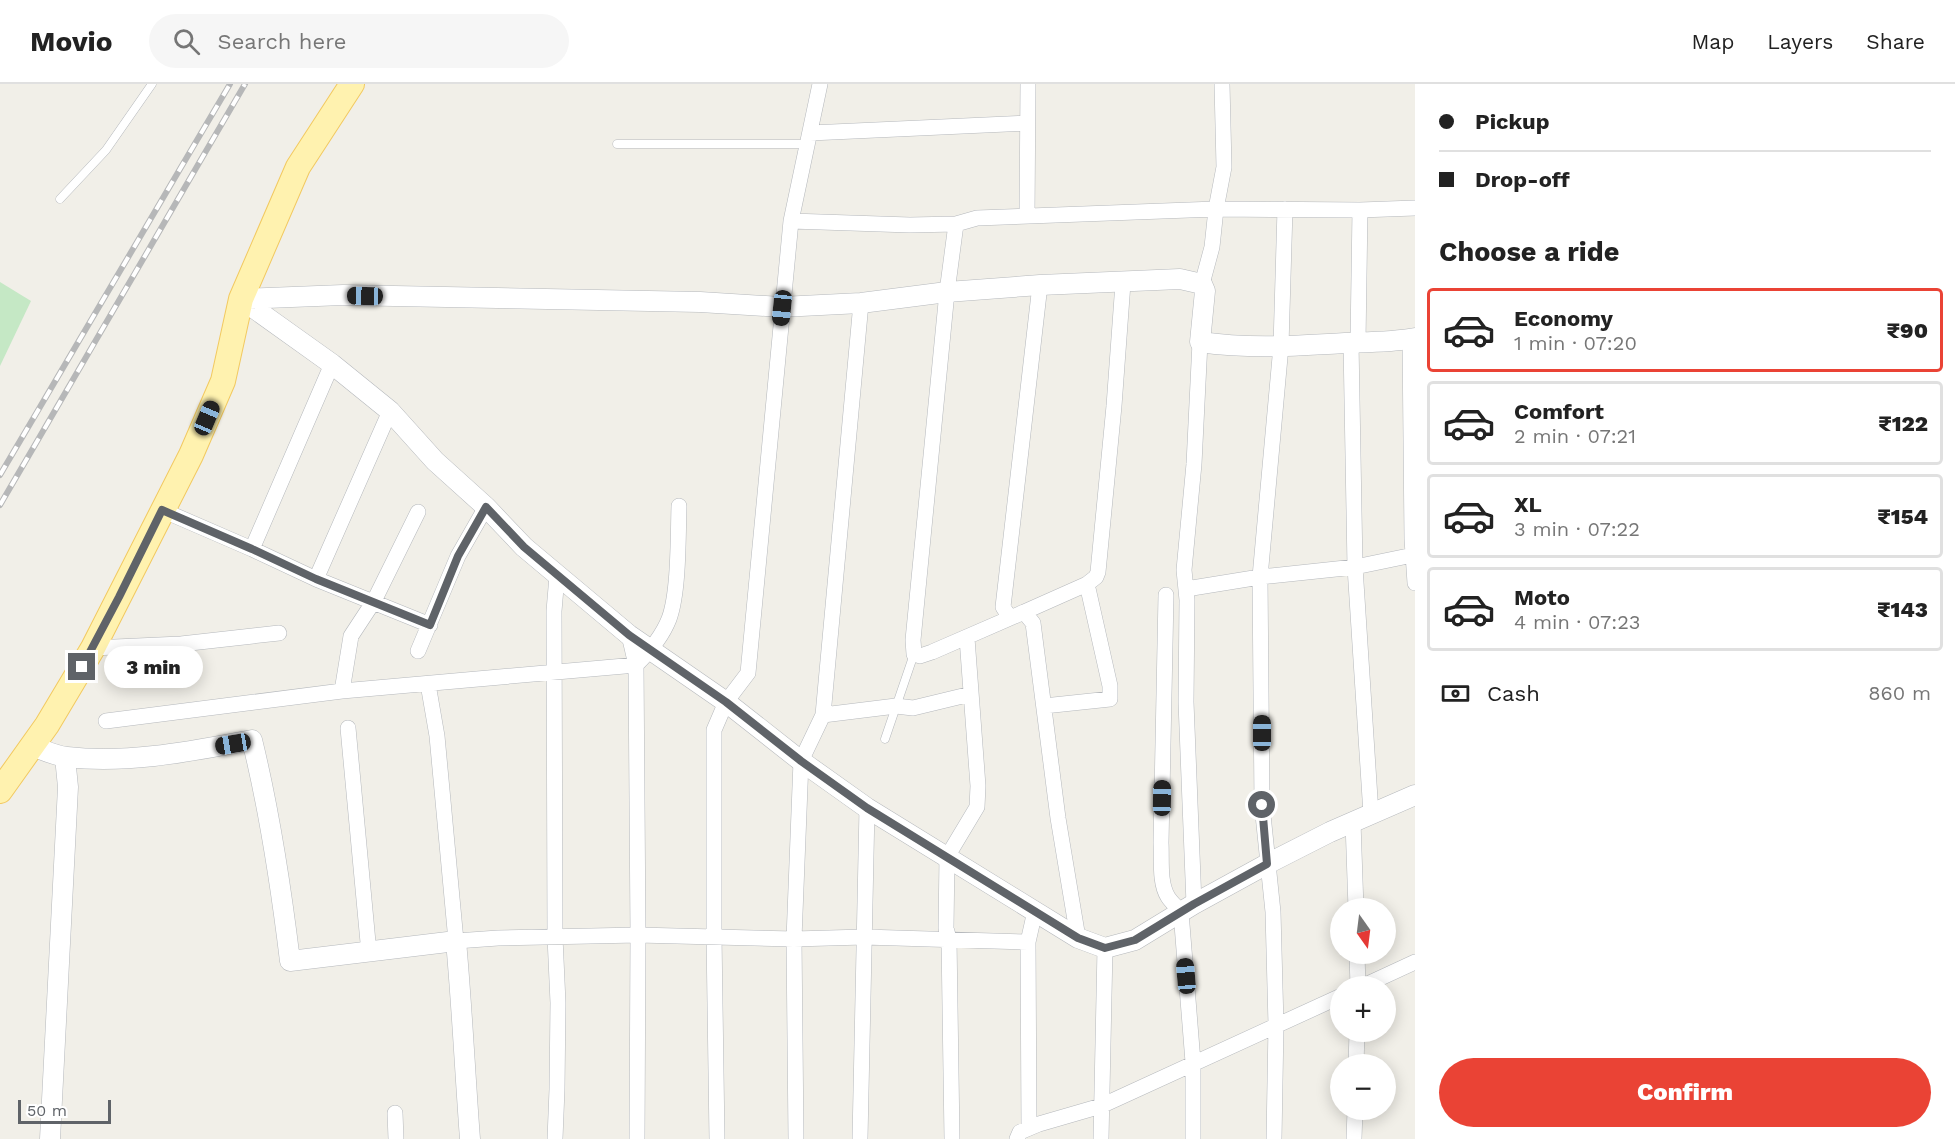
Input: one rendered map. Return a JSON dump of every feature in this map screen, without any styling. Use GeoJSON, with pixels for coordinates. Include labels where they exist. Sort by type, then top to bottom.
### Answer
{"type":"FeatureCollection","features":[{"type":"Feature","properties":{"kind":"main road"},"geometry":{"type":"LineString","coordinates":[[0,791],[47,725],[93,648],[191,455],[223,381],[241,299],[298,167],[352,84]]}},
{"type":"Feature","properties":{"kind":"street"},"geometry":{"type":"LineString","coordinates":[[717,1139],[714,730],[726,702],[747,672],[791,221],[820,84]]}},
{"type":"Feature","properties":{"kind":"street"},"geometry":{"type":"LineString","coordinates":[[1027,216],[1028,84]]}},
{"type":"Feature","properties":{"kind":"street"},"geometry":{"type":"LineString","coordinates":[[1193,1139],[1193,1062],[1187,908],[1186,589],[1184,570],[1194,464],[1205,291],[1202,284],[1212,247],[1224,167],[1222,84]]}},
{"type":"Feature","properties":{"kind":"street"},"geometry":{"type":"LineString","coordinates":[[808,138],[1027,123]]}},
{"type":"Feature","properties":{"kind":"street"},"geometry":{"type":"LineString","coordinates":[[791,221],[910,225],[956,224],[977,218],[1216,209],[1415,208]]}},
{"type":"Feature","properties":{"kind":"street"},"geometry":{"type":"LineString","coordinates":[[1274,1139],[1276,1025],[1273,912],[1262,805],[1260,577],[1281,346],[1285,209]]}},
{"type":"Feature","properties":{"kind":"street"},"geometry":{"type":"LineString","coordinates":[[1357,898],[1362,818],[1355,567],[1354,342],[1360,210]]}},
{"type":"Feature","properties":{"kind":"street"},"geometry":{"type":"LineString","coordinates":[[956,224],[947,292],[913,640],[914,654],[920,656],[967,638],[1087,584],[1096,577],[1114,406],[1123,283]]}},
{"type":"Feature","properties":{"kind":"street"},"geometry":{"type":"LineString","coordinates":[[241,299],[354,296],[700,302],[782,308],[861,303],[947,292],[1040,285],[1180,279],[1202,284]]}},
{"type":"Feature","properties":{"kind":"street"},"geometry":{"type":"LineString","coordinates":[[1010,618],[1003,607],[1040,285]]}},
{"type":"Feature","properties":{"kind":"street"},"geometry":{"type":"LineString","coordinates":[[241,299],[332,364],[390,411],[435,461],[486,507],[524,547],[629,635],[726,702],[801,761],[867,808],[1078,938],[1105,948],[1135,940],[1267,864],[1415,795]]}},
{"type":"Feature","properties":{"kind":"street"},"geometry":{"type":"LineString","coordinates":[[796,1139],[794,939],[801,761],[823,715],[861,303]]}},
{"type":"Feature","properties":{"kind":"street"},"geometry":{"type":"LineString","coordinates":[[1200,342],[1226,346],[1281,346],[1393,341],[1412,338],[1415,583]]}},
{"type":"Feature","properties":{"kind":"street"},"geometry":{"type":"LineString","coordinates":[[252,549],[332,364]]}},
{"type":"Feature","properties":{"kind":"street"},"geometry":{"type":"LineString","coordinates":[[316,579],[390,411]]}},
{"type":"Feature","properties":{"kind":"street"},"geometry":{"type":"LineString","coordinates":[[106,721],[342,691],[636,665],[651,650],[669,619],[675,590],[680,506]]}},
{"type":"Feature","properties":{"kind":"street"},"geometry":{"type":"LineString","coordinates":[[418,651],[458,556],[486,507]]}},
{"type":"Feature","properties":{"kind":"street"},"geometry":{"type":"LineString","coordinates":[[162,510],[316,579],[430,625]]}},
{"type":"Feature","properties":{"kind":"street"},"geometry":{"type":"LineString","coordinates":[[342,691],[351,636],[374,601],[418,512]]}},
{"type":"Feature","properties":{"kind":"street"},"geometry":{"type":"LineString","coordinates":[[1186,589],[1260,577],[1355,567],[1413,555]]}},
{"type":"Feature","properties":{"kind":"street"},"geometry":{"type":"LineString","coordinates":[[555,1139],[558,1003],[555,937],[554,611],[557,576]]}},
{"type":"Feature","properties":{"kind":"street"},"geometry":{"type":"LineString","coordinates":[[1044,706],[1110,699],[1110,686],[1087,584]]}},
{"type":"Feature","properties":{"kind":"street"},"geometry":{"type":"LineString","coordinates":[[1166,595],[1161,843],[1164,887],[1168,897],[1187,908]]}},
{"type":"Feature","properties":{"kind":"street"},"geometry":{"type":"LineString","coordinates":[[1024,612],[1033,623],[1064,854],[1078,938]]}},
{"type":"Feature","properties":{"kind":"street"},"geometry":{"type":"LineString","coordinates":[[93,648],[182,644],[279,633]]}},
{"type":"Feature","properties":{"kind":"street"},"geometry":{"type":"LineString","coordinates":[[629,635],[636,665],[637,1139]]}},
{"type":"Feature","properties":{"kind":"street"},"geometry":{"type":"LineString","coordinates":[[952,1139],[949,939],[946,928],[947,857],[977,807],[978,786],[967,638]]}},
{"type":"Feature","properties":{"kind":"street"},"geometry":{"type":"LineString","coordinates":[[428,684],[437,736],[456,941],[470,1139]]}},
{"type":"Feature","properties":{"kind":"street"},"geometry":{"type":"LineString","coordinates":[[823,715],[896,706],[913,708],[970,694]]}},
{"type":"Feature","properties":{"kind":"street"},"geometry":{"type":"LineString","coordinates":[[348,728],[369,953]]}},
{"type":"Feature","properties":{"kind":"street"},"geometry":{"type":"LineString","coordinates":[[32,746],[65,757],[119,759],[194,751],[252,740],[266,794],[275,845],[290,961],[498,938],[638,935],[794,939],[864,937],[1028,942]]}},
{"type":"Feature","properties":{"kind":"street"},"geometry":{"type":"LineString","coordinates":[[50,1139],[68,787],[65,757]]}},
{"type":"Feature","properties":{"kind":"street"},"geometry":{"type":"LineString","coordinates":[[860,1139],[867,808]]}},
{"type":"Feature","properties":{"kind":"street"},"geometry":{"type":"LineString","coordinates":[[1029,1128],[1028,942],[1035,911]]}},
{"type":"Feature","properties":{"kind":"street"},"geometry":{"type":"LineString","coordinates":[[1101,1139],[1105,948]]}},
{"type":"Feature","properties":{"kind":"street"},"geometry":{"type":"LineString","coordinates":[[1384,976],[1415,962]]}},
{"type":"Feature","properties":{"kind":"street"},"geometry":{"type":"LineString","coordinates":[[1017,1139],[1020,1132],[1029,1128],[1101,1106],[1330,1001]]}},
{"type":"Feature","properties":{"kind":"street"},"geometry":{"type":"LineString","coordinates":[[395,1113],[396,1139]]}},
{"type":"Feature","properties":{"kind":"street"},"geometry":{"type":"LineString","coordinates":[[1354,1139],[1355,1120]]}},
{"type":"Feature","properties":{"kind":"lane"},"geometry":{"type":"LineString","coordinates":[[60,199],[106,150],[152,84]]}},
{"type":"Feature","properties":{"kind":"lane"},"geometry":{"type":"LineString","coordinates":[[617,144],[808,138]]}},
{"type":"Feature","properties":{"kind":"lane"},"geometry":{"type":"LineString","coordinates":[[885,739],[914,654]]}},
{"type":"Feature","properties":{"kind":"green space"},"geometry":{"type":"Polygon","coordinates":[[[0,282],[31,301],[0,366],[0,282]]]}},
{"type":"Feature","properties":{"kind":"railway"},"geometry":{"type":"LineString","coordinates":[[0,475],[230,84]]}},
{"type":"Feature","properties":{"kind":"railway"},"geometry":{"type":"LineString","coordinates":[[0,505],[245,84]]}},
{"type":"Feature","properties":{"kind":"route"},"geometry":{"type":"LineString","coordinates":[[82,667],[162,510],[316,579],[430,625],[458,556],[486,507],[524,547],[629,635],[726,702],[801,761],[867,808],[1078,938],[1105,948],[1135,940],[1267,864],[1262,805]]}}]}
